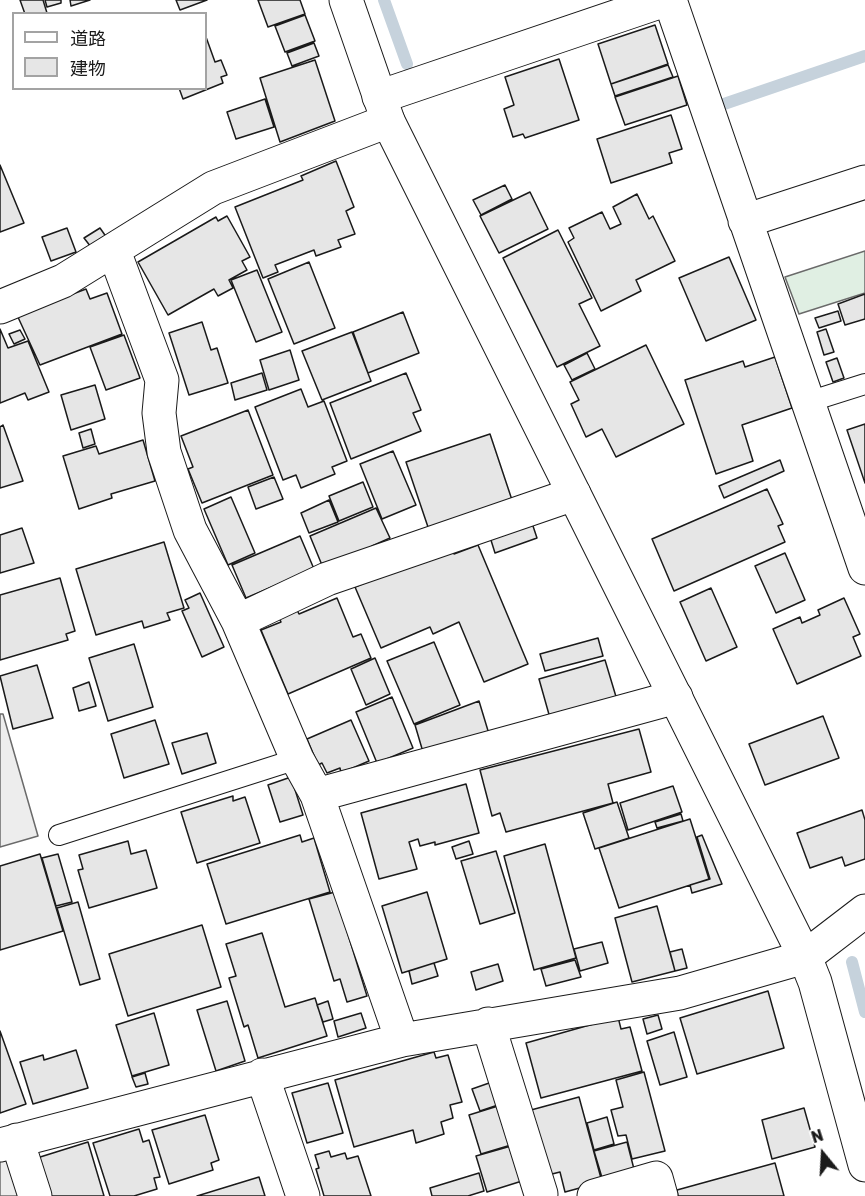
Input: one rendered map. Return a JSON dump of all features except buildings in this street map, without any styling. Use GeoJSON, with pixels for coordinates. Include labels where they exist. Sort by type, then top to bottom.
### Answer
{"type":"FeatureCollection","features":[{"type":"Feature","properties":{"kind":"street"},"geometry":{"type":"LineString","coordinates":[[346,0],[383,109],[805,957],[815,982],[865,1165]]}},
{"type":"Feature","properties":{"kind":"street"},"geometry":{"type":"LineString","coordinates":[[0,307],[63,281],[213,188],[383,109],[668,0],[865,568]]}},
{"type":"Feature","properties":{"kind":"street"},"geometry":{"type":"LineString","coordinates":[[745,221],[865,182]]}},
{"type":"Feature","properties":{"kind":"street"},"geometry":{"type":"LineString","coordinates":[[114,251],[162,380],[159,414],[164,452],[190,530],[238,621],[297,759],[317,795],[402,1040]]}},
{"type":"Feature","properties":{"kind":"street"},"geometry":{"type":"LineString","coordinates":[[238,621],[327,579],[574,494]]}},
{"type":"Feature","properties":{"kind":"street"},"geometry":{"type":"LineString","coordinates":[[317,795],[676,697]]}},
{"type":"Feature","properties":{"kind":"street"},"geometry":{"type":"LineString","coordinates":[[35,1196],[8,1142],[402,1040],[680,993],[805,957],[865,911]]}},
{"type":"Feature","properties":{"kind":"street"},"geometry":{"type":"LineString","coordinates":[[488,1024],[540,1195]]}},
{"type":"Feature","properties":{"kind":"street"},"geometry":{"type":"LineString","coordinates":[[262,1075],[303,1196]]}},
{"type":"Feature","properties":{"kind":"street"},"geometry":{"type":"LineString","coordinates":[[594,1196],[656,1178],[661,1196]]}},
{"type":"Feature","properties":{"kind":"lane"},"geometry":{"type":"LineString","coordinates":[[808,402],[865,384]]}},
{"type":"Feature","properties":{"kind":"lane"},"geometry":{"type":"LineString","coordinates":[[59,835],[297,759]]}},
{"type":"Feature","properties":{"kind":"green space"},"geometry":{"type":"Polygon","coordinates":[[[865,251],[865,293],[799,314],[785,277],[865,251]]]}},
{"type":"Feature","properties":{"kind":"shaded area"},"geometry":{"type":"Polygon","coordinates":[[[0,714],[3,714],[38,836],[0,847],[0,714]]]}},
{"type":"Feature","properties":{"kind":"shaded area"},"geometry":{"type":"Polygon","coordinates":[[[14,1156],[26,1196],[0,1196],[0,1160],[14,1156]]]}},
{"type":"Feature","properties":{"kind":"waterway"},"geometry":{"type":"LineString","coordinates":[[384,0],[407,64]]}},
{"type":"Feature","properties":{"kind":"waterway"},"geometry":{"type":"LineString","coordinates":[[724,104],[865,56]]}},
{"type":"Feature","properties":{"kind":"waterway"},"geometry":{"type":"LineString","coordinates":[[852,962],[865,1012]]}}]}
